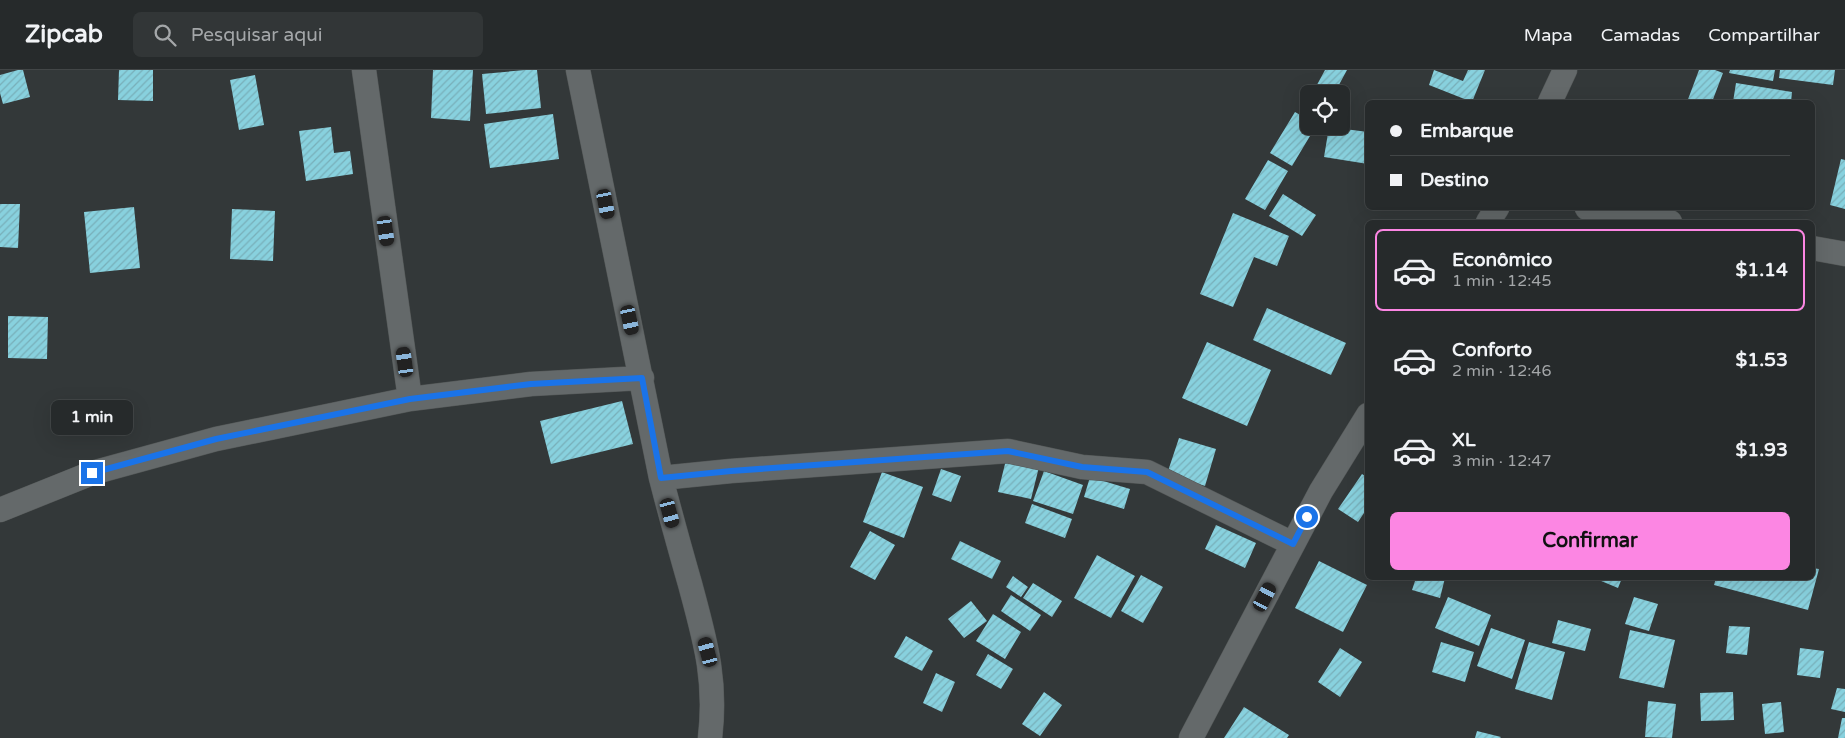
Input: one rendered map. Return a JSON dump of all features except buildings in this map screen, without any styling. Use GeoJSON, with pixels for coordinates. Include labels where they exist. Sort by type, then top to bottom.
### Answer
{"type":"FeatureCollection","features":[{"type":"Feature","properties":{"kind":"street"},"geometry":{"type":"LineString","coordinates":[[364,70],[410,399]]}},
{"type":"Feature","properties":{"kind":"street"},"geometry":{"type":"LineString","coordinates":[[578,70],[661,478],[708,652],[712,684],[710,738]]}},
{"type":"Feature","properties":{"kind":"street"},"geometry":{"type":"LineString","coordinates":[[1551,100],[1565,70]]}},
{"type":"Feature","properties":{"kind":"street"},"geometry":{"type":"LineString","coordinates":[[1599,210],[1658,220]]}},
{"type":"Feature","properties":{"kind":"street"},"geometry":{"type":"LineString","coordinates":[[1815,249],[1845,254]]}},
{"type":"Feature","properties":{"kind":"street"},"geometry":{"type":"LineString","coordinates":[[0,510],[92,473],[216,439],[410,399],[531,384],[642,378]]}},
{"type":"Feature","properties":{"kind":"street"},"geometry":{"type":"LineString","coordinates":[[1190,738],[1321,490],[1365,420]]}},
{"type":"Feature","properties":{"kind":"street"},"geometry":{"type":"LineString","coordinates":[[661,478],[731,471],[1008,451],[1082,467],[1147,472],[1293,544]]}},
{"type":"Feature","properties":{"kind":"route"},"geometry":{"type":"LineString","coordinates":[[92,473],[216,439],[410,399],[531,384],[642,378],[661,478],[731,471],[1008,451],[1082,467],[1147,472],[1293,544],[1307,517]]}}]}
